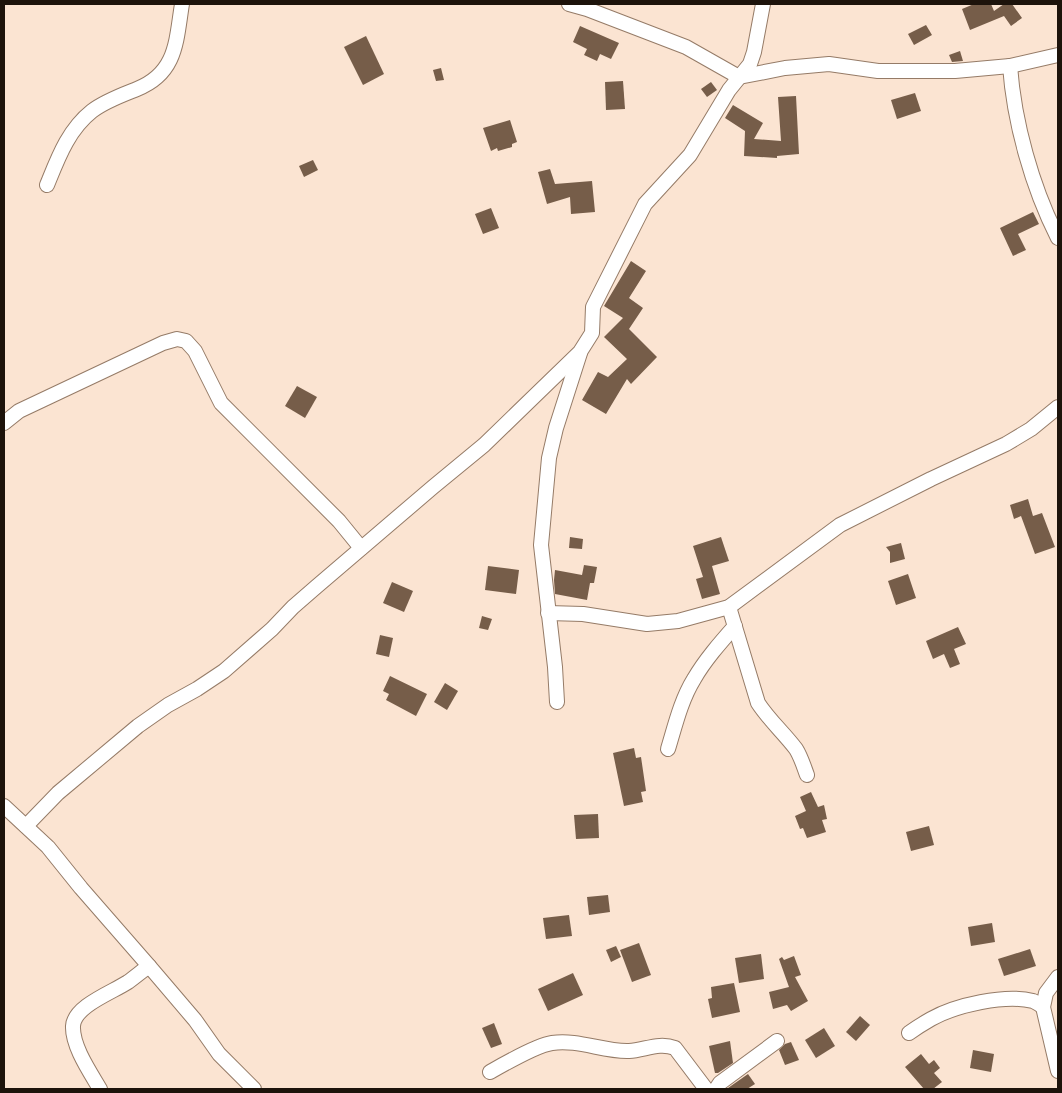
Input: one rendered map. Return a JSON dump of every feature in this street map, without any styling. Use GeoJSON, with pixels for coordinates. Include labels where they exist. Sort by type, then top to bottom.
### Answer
{"type":"FeatureCollection","features":[{"type":"Feature","properties":{"kind":"street"},"geometry":{"type":"LineString","coordinates":[[47,186],[66,142],[75,128],[93,110],[117,97],[147,85],[166,69],[175,52],[182,4]]}},
{"type":"Feature","properties":{"kind":"street"},"geometry":{"type":"LineString","coordinates":[[568,4],[587,8],[686,47],[739,77],[785,68],[820,65],[901,72],[955,71],[1010,66],[1058,56]]}},
{"type":"Feature","properties":{"kind":"street"},"geometry":{"type":"LineString","coordinates":[[26,826],[58,793],[107,750],[168,705],[224,671],[361,548],[484,445],[580,352],[592,333],[593,307],[646,204],[690,155],[729,90],[750,64],[764,4]]}},
{"type":"Feature","properties":{"kind":"street"},"geometry":{"type":"LineString","coordinates":[[1010,66],[1015,111],[1023,141],[1047,216],[1058,238]]}},
{"type":"Feature","properties":{"kind":"street"},"geometry":{"type":"LineString","coordinates":[[4,423],[19,411],[163,343],[177,339],[186,341],[195,351],[222,403],[339,522],[361,548]]}},
{"type":"Feature","properties":{"kind":"street"},"geometry":{"type":"LineString","coordinates":[[557,702],[555,667],[541,545],[547,477],[556,428],[580,352]]}},
{"type":"Feature","properties":{"kind":"street"},"geometry":{"type":"LineString","coordinates":[[548,613],[583,614],[647,624],[678,621],[729,607],[840,524],[1006,444],[1031,429],[1058,407]]}},
{"type":"Feature","properties":{"kind":"street"},"geometry":{"type":"LineString","coordinates":[[729,607],[758,703],[798,752],[807,775]]}},
{"type":"Feature","properties":{"kind":"street"},"geometry":{"type":"LineString","coordinates":[[668,749],[680,711],[693,680],[719,644],[735,626]]}},
{"type":"Feature","properties":{"kind":"street"},"geometry":{"type":"LineString","coordinates":[[6,811],[26,826],[48,847],[194,1020],[219,1054],[254,1089]]}},
{"type":"Feature","properties":{"kind":"street"},"geometry":{"type":"LineString","coordinates":[[100,1089],[78,1049],[73,1028],[75,1018],[91,1003],[129,982],[149,966]]}},
{"type":"Feature","properties":{"kind":"street"},"geometry":{"type":"LineString","coordinates":[[1058,977],[1046,993],[1043,1007],[1058,1071]]}},
{"type":"Feature","properties":{"kind":"street"},"geometry":{"type":"LineString","coordinates":[[909,1033],[932,1018],[952,1010],[983,1002],[1010,999],[1034,1001],[1043,1007]]}},
{"type":"Feature","properties":{"kind":"street"},"geometry":{"type":"LineString","coordinates":[[716,1089],[720,1083],[777,1041]]}},
{"type":"Feature","properties":{"kind":"street"},"geometry":{"type":"LineString","coordinates":[[490,1072],[551,1043],[570,1043],[628,1051],[669,1046],[674,1048],[706,1089]]}},
{"type":"Feature","properties":{"kind":"building"},"geometry":{"type":"Polygon","coordinates":[[[974,4],[991,4],[994,11],[1004,4],[1012,4],[1022,18],[1011,26],[1004,16],[970,30],[962,9],[974,4]]]}},
{"type":"Feature","properties":{"kind":"building"},"geometry":{"type":"Polygon","coordinates":[[[926,25],[932,35],[914,45],[908,34],[926,25]]]}},
{"type":"Feature","properties":{"kind":"building"},"geometry":{"type":"Polygon","coordinates":[[[580,26],[619,43],[611,59],[600,54],[597,61],[584,55],[587,49],[573,42],[580,26]]]}},
{"type":"Feature","properties":{"kind":"building"},"geometry":{"type":"Polygon","coordinates":[[[366,36],[384,74],[363,85],[344,47],[366,36]]]}},
{"type":"Feature","properties":{"kind":"building"},"geometry":{"type":"Polygon","coordinates":[[[960,51],[963,61],[952,62],[949,55],[960,51]]]}},
{"type":"Feature","properties":{"kind":"building"},"geometry":{"type":"Polygon","coordinates":[[[441,68],[444,80],[436,81],[433,70],[441,68]]]}},
{"type":"Feature","properties":{"kind":"building"},"geometry":{"type":"Polygon","coordinates":[[[623,81],[625,109],[606,110],[605,82],[623,81]]]}},
{"type":"Feature","properties":{"kind":"building"},"geometry":{"type":"Polygon","coordinates":[[[711,82],[717,90],[707,97],[701,89],[711,82]]]}},
{"type":"Feature","properties":{"kind":"building"},"geometry":{"type":"Polygon","coordinates":[[[915,93],[921,111],[897,119],[891,100],[915,93]]]}},
{"type":"Feature","properties":{"kind":"building"},"geometry":{"type":"Polygon","coordinates":[[[796,96],[799,154],[777,156],[777,158],[744,156],[745,131],[725,118],[733,105],[763,123],[754,139],[781,141],[778,97],[796,96]]]}},
{"type":"Feature","properties":{"kind":"building"},"geometry":{"type":"Polygon","coordinates":[[[510,120],[517,142],[512,144],[512,147],[498,151],[497,148],[491,151],[483,128],[510,120]]]}},
{"type":"Feature","properties":{"kind":"building"},"geometry":{"type":"Polygon","coordinates":[[[313,160],[318,170],[304,177],[299,166],[313,160]]]}},
{"type":"Feature","properties":{"kind":"building"},"geometry":{"type":"Polygon","coordinates":[[[550,169],[555,184],[592,181],[595,212],[571,214],[570,197],[547,204],[538,172],[550,169]]]}},
{"type":"Feature","properties":{"kind":"building"},"geometry":{"type":"Polygon","coordinates":[[[491,208],[499,228],[483,234],[475,214],[491,208]]]}},
{"type":"Feature","properties":{"kind":"building"},"geometry":{"type":"Polygon","coordinates":[[[1033,212],[1039,224],[1018,234],[1026,250],[1013,256],[1000,228],[1033,212]]]}},
{"type":"Feature","properties":{"kind":"building"},"geometry":{"type":"Polygon","coordinates":[[[631,261],[646,271],[629,298],[643,308],[629,329],[657,357],[631,384],[627,379],[606,414],[582,400],[598,372],[608,377],[627,359],[604,337],[623,318],[604,306],[631,261]]]}},
{"type":"Feature","properties":{"kind":"building"},"geometry":{"type":"Polygon","coordinates":[[[297,386],[317,397],[305,418],[285,406],[297,386]]]}},
{"type":"Feature","properties":{"kind":"building"},"geometry":{"type":"Polygon","coordinates":[[[1028,499],[1033,516],[1042,513],[1055,547],[1035,554],[1021,516],[1014,519],[1010,505],[1028,499]]]}},
{"type":"Feature","properties":{"kind":"building"},"geometry":{"type":"Polygon","coordinates":[[[570,537],[583,539],[582,549],[569,548],[570,537]]]}},
{"type":"Feature","properties":{"kind":"building"},"geometry":{"type":"Polygon","coordinates":[[[721,537],[729,561],[712,566],[720,594],[702,599],[696,579],[703,577],[693,546],[721,537]]]}},
{"type":"Feature","properties":{"kind":"building"},"geometry":{"type":"Polygon","coordinates":[[[901,543],[905,559],[890,563],[890,552],[886,547],[901,543]]]}},
{"type":"Feature","properties":{"kind":"building"},"geometry":{"type":"Polygon","coordinates":[[[584,565],[597,567],[594,583],[590,583],[587,600],[555,594],[555,570],[582,575],[584,565]]]}},
{"type":"Feature","properties":{"kind":"building"},"geometry":{"type":"Polygon","coordinates":[[[488,566],[519,570],[516,594],[485,590],[488,566]]]}},
{"type":"Feature","properties":{"kind":"building"},"geometry":{"type":"Polygon","coordinates":[[[908,574],[916,598],[896,605],[888,581],[908,574]]]}},
{"type":"Feature","properties":{"kind":"building"},"geometry":{"type":"Polygon","coordinates":[[[392,582],[413,591],[404,612],[383,603],[392,582]]]}},
{"type":"Feature","properties":{"kind":"building"},"geometry":{"type":"Polygon","coordinates":[[[482,616],[492,619],[488,630],[479,628],[482,616]]]}},
{"type":"Feature","properties":{"kind":"building"},"geometry":{"type":"Polygon","coordinates":[[[958,627],[966,644],[954,649],[960,664],[950,668],[944,654],[933,659],[926,641],[958,627]]]}},
{"type":"Feature","properties":{"kind":"building"},"geometry":{"type":"Polygon","coordinates":[[[380,635],[393,638],[389,657],[376,654],[380,635]]]}},
{"type":"Feature","properties":{"kind":"building"},"geometry":{"type":"Polygon","coordinates":[[[390,676],[427,694],[416,716],[386,700],[389,694],[383,691],[390,676]]]}},
{"type":"Feature","properties":{"kind":"building"},"geometry":{"type":"Polygon","coordinates":[[[445,683],[458,691],[447,710],[434,702],[445,683]]]}},
{"type":"Feature","properties":{"kind":"building"},"geometry":{"type":"Polygon","coordinates":[[[634,748],[636,758],[641,757],[646,791],[641,792],[643,802],[624,806],[613,753],[634,748]]]}},
{"type":"Feature","properties":{"kind":"building"},"geometry":{"type":"Polygon","coordinates":[[[811,792],[818,807],[824,805],[827,819],[822,820],[826,832],[807,838],[803,828],[800,829],[795,816],[806,811],[800,797],[811,792]]]}},
{"type":"Feature","properties":{"kind":"building"},"geometry":{"type":"Polygon","coordinates":[[[598,814],[599,838],[576,839],[574,815],[598,814]]]}},
{"type":"Feature","properties":{"kind":"building"},"geometry":{"type":"Polygon","coordinates":[[[929,826],[934,845],[911,851],[906,832],[929,826]]]}},
{"type":"Feature","properties":{"kind":"building"},"geometry":{"type":"Polygon","coordinates":[[[608,895],[610,912],[589,915],[587,897],[608,895]]]}},
{"type":"Feature","properties":{"kind":"building"},"geometry":{"type":"Polygon","coordinates":[[[569,915],[572,936],[546,939],[543,918],[569,915]]]}},
{"type":"Feature","properties":{"kind":"building"},"geometry":{"type":"Polygon","coordinates":[[[992,923],[995,942],[971,946],[968,927],[992,923]]]}},
{"type":"Feature","properties":{"kind":"building"},"geometry":{"type":"Polygon","coordinates":[[[639,943],[651,975],[632,982],[620,950],[639,943]]]}},
{"type":"Feature","properties":{"kind":"building"},"geometry":{"type":"Polygon","coordinates":[[[616,946],[621,957],[611,962],[606,950],[616,946]]]}},
{"type":"Feature","properties":{"kind":"building"},"geometry":{"type":"Polygon","coordinates":[[[1030,949],[1036,966],[1004,976],[998,959],[1030,949]]]}},
{"type":"Feature","properties":{"kind":"building"},"geometry":{"type":"Polygon","coordinates":[[[761,954],[764,979],[739,983],[735,958],[761,954]]]}},
{"type":"Feature","properties":{"kind":"building"},"geometry":{"type":"Polygon","coordinates":[[[794,956],[801,975],[795,977],[808,1001],[791,1011],[787,1005],[773,1009],[769,992],[789,987],[779,959],[782,957],[784,960],[794,956]]]}},
{"type":"Feature","properties":{"kind":"building"},"geometry":{"type":"Polygon","coordinates":[[[573,973],[583,995],[548,1011],[538,989],[573,973]]]}},
{"type":"Feature","properties":{"kind":"building"},"geometry":{"type":"Polygon","coordinates":[[[734,983],[740,1012],[712,1018],[708,999],[712,998],[711,987],[734,983]]]}},
{"type":"Feature","properties":{"kind":"building"},"geometry":{"type":"Polygon","coordinates":[[[860,1016],[870,1025],[856,1041],[846,1032],[860,1016]]]}},
{"type":"Feature","properties":{"kind":"building"},"geometry":{"type":"Polygon","coordinates":[[[494,1023],[502,1044],[491,1048],[482,1028],[494,1023]]]}},
{"type":"Feature","properties":{"kind":"building"},"geometry":{"type":"Polygon","coordinates":[[[824,1028],[835,1046],[816,1058],[805,1040],[824,1028]]]}},
{"type":"Feature","properties":{"kind":"building"},"geometry":{"type":"Polygon","coordinates":[[[730,1041],[733,1063],[715,1073],[709,1046],[730,1041]]]}},
{"type":"Feature","properties":{"kind":"building"},"geometry":{"type":"Polygon","coordinates":[[[791,1042],[799,1060],[785,1065],[779,1050],[785,1044],[791,1042]]]}},
{"type":"Feature","properties":{"kind":"building"},"geometry":{"type":"Polygon","coordinates":[[[973,1050],[994,1054],[991,1072],[970,1068],[973,1050]]]}},
{"type":"Feature","properties":{"kind":"building"},"geometry":{"type":"Polygon","coordinates":[[[921,1054],[929,1064],[934,1060],[940,1068],[934,1073],[942,1082],[933,1089],[924,1089],[905,1067],[921,1054]]]}},
{"type":"Feature","properties":{"kind":"building"},"geometry":{"type":"Polygon","coordinates":[[[748,1074],[755,1084],[747,1089],[728,1088],[748,1074]]]}}]}
